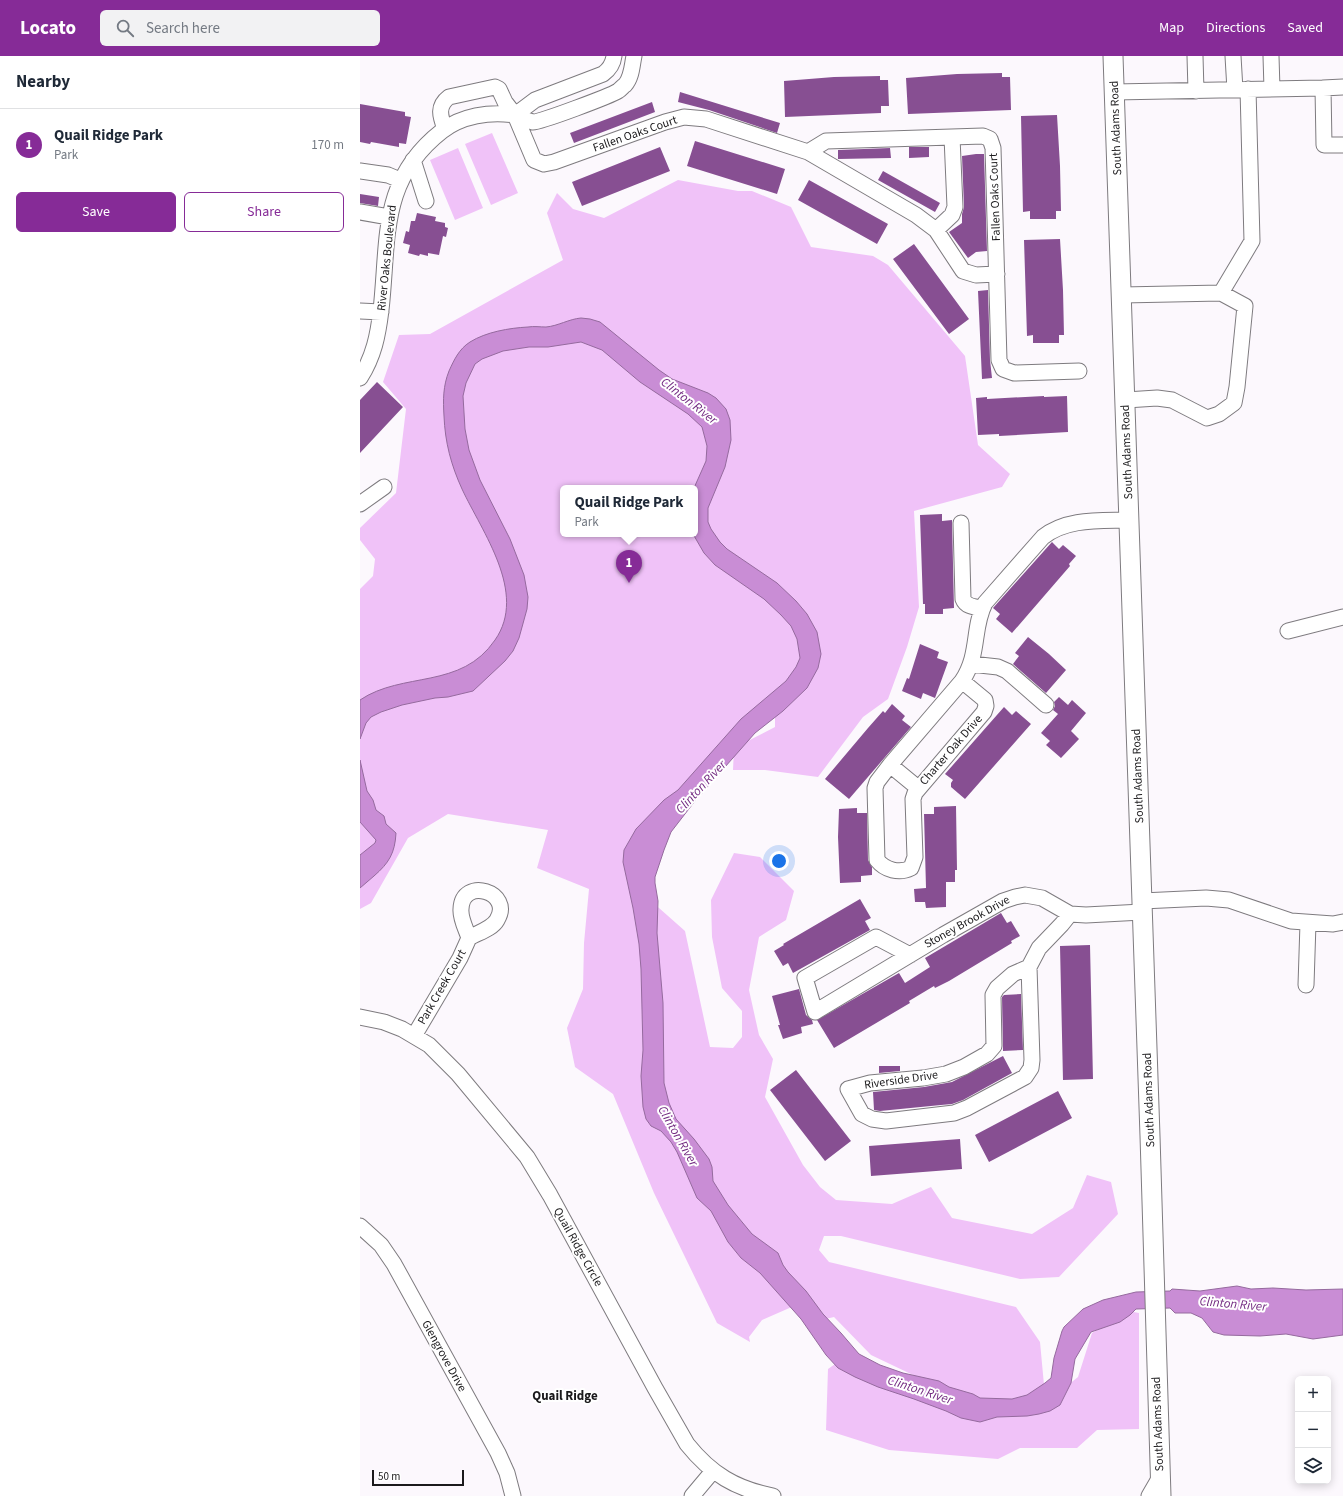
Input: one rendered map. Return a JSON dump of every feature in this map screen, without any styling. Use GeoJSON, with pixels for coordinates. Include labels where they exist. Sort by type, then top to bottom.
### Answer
{"type":"FeatureCollection","features":[{"type":"Feature","properties":{"kind":"main road","name":"South Adams Road"},"geometry":{"type":"LineString","coordinates":[[1113,56],[1126,400],[1161,1496]]}},
{"type":"Feature","properties":{"kind":"street"},"geometry":{"type":"LineString","coordinates":[[515,115],[535,100],[603,74],[613,64],[614,56]]}},
{"type":"Feature","properties":{"kind":"street","name":"River Oaks Boulevard"},"geometry":{"type":"LineString","coordinates":[[360,378],[371,360],[379,332],[389,217],[400,180],[413,160],[432,139],[444,129],[465,119],[491,113],[515,115],[533,122],[542,120],[619,90],[626,83],[631,72],[634,56]]}},
{"type":"Feature","properties":{"kind":"street"},"geometry":{"type":"LineString","coordinates":[[1195,56],[1196,91]]}},
{"type":"Feature","properties":{"kind":"street"},"geometry":{"type":"LineString","coordinates":[[1222,293],[1252,242],[1242,90],[1234,56]]}},
{"type":"Feature","properties":{"kind":"street"},"geometry":{"type":"LineString","coordinates":[[1271,56],[1272,89]]}},
{"type":"Feature","properties":{"kind":"street","name":"Fallen Oaks Court"},"geometry":{"type":"LineString","coordinates":[[444,129],[440,112],[444,100],[449,97],[489,87],[499,89],[505,102],[515,115],[534,160],[544,164],[567,158],[665,122],[684,117],[706,119],[808,152],[916,215],[936,230],[963,272],[976,275],[997,274]]}},
{"type":"Feature","properties":{"kind":"street"},"geometry":{"type":"LineString","coordinates":[[1114,92],[1343,87]]}},
{"type":"Feature","properties":{"kind":"street"},"geometry":{"type":"LineString","coordinates":[[1323,88],[1324,145],[1343,145]]}},
{"type":"Feature","properties":{"kind":"street","name":"Fallen Oaks Court"},"geometry":{"type":"LineString","coordinates":[[808,152],[826,141],[983,136],[990,139],[993,148],[999,360],[1003,369],[1014,373],[1079,371]]}},
{"type":"Feature","properties":{"kind":"street"},"geometry":{"type":"LineString","coordinates":[[936,230],[952,215],[954,207],[952,137]]}},
{"type":"Feature","properties":{"kind":"street"},"geometry":{"type":"LineString","coordinates":[[413,160],[426,201]]}},
{"type":"Feature","properties":{"kind":"street"},"geometry":{"type":"LineString","coordinates":[[360,171],[388,175],[400,180]]}},
{"type":"Feature","properties":{"kind":"street"},"geometry":{"type":"LineString","coordinates":[[360,212],[389,217]]}},
{"type":"Feature","properties":{"kind":"street"},"geometry":{"type":"LineString","coordinates":[[1122,296],[1222,293],[1245,306],[1234,403],[1219,414],[1207,418],[1172,400],[1157,398],[1126,400]]}},
{"type":"Feature","properties":{"kind":"street"},"geometry":{"type":"LineString","coordinates":[[360,311],[381,312]]}},
{"type":"Feature","properties":{"kind":"street"},"geometry":{"type":"LineString","coordinates":[[360,504],[384,487]]}},
{"type":"Feature","properties":{"kind":"street","name":"Charter Oak Drive"},"geometry":{"type":"LineString","coordinates":[[962,681],[985,700],[986,706],[984,712],[918,788],[913,799],[914,864],[906,871],[889,869],[882,866],[877,860],[875,788],[877,782],[890,764],[962,681],[971,664],[982,608],[985,603],[1032,549],[1050,531],[1065,525],[1076,523],[1129,520]]}},
{"type":"Feature","properties":{"kind":"street"},"geometry":{"type":"LineString","coordinates":[[961,523],[963,599],[964,603],[968,605],[982,608]]}},
{"type":"Feature","properties":{"kind":"street"},"geometry":{"type":"LineString","coordinates":[[1288,631],[1343,617]]}},
{"type":"Feature","properties":{"kind":"street"},"geometry":{"type":"LineString","coordinates":[[971,664],[998,667],[1007,671],[1046,705]]}},
{"type":"Feature","properties":{"kind":"street"},"geometry":{"type":"LineString","coordinates":[[890,764],[918,788]]}},
{"type":"Feature","properties":{"kind":"street","name":"Stoney Brook Drive"},"geometry":{"type":"LineString","coordinates":[[910,955],[876,937],[805,978],[815,1012],[1003,901],[1025,895],[1042,898],[1070,914],[1086,915],[1206,898],[1229,900],[1292,921],[1308,924],[1333,924],[1343,922]]}},
{"type":"Feature","properties":{"kind":"street","name":"Riverside Drive"},"geometry":{"type":"LineString","coordinates":[[1029,967],[1013,974],[997,988],[994,994],[994,1046],[987,1054],[964,1067],[946,1074],[923,1078],[870,1083],[848,1089],[862,1114],[872,1119],[886,1121],[954,1113],[986,1099],[1025,1078],[1031,1068],[1032,1060],[1029,967],[1039,948],[1070,914]]}},
{"type":"Feature","properties":{"kind":"street"},"geometry":{"type":"LineString","coordinates":[[1306,985],[1308,924]]}},
{"type":"Feature","properties":{"kind":"street","name":"Park Creek Court"},"geometry":{"type":"LineString","coordinates":[[414,1036],[460,958],[469,938]]}},
{"type":"Feature","properties":{"kind":"street","name":"Quail Ridge Circle"},"geometry":{"type":"LineString","coordinates":[[360,1017],[384,1022],[414,1036],[429,1045],[444,1058],[527,1156],[550,1195],[678,1430],[699,1458],[713,1471],[732,1483],[742,1488],[773,1496]]}},
{"type":"Feature","properties":{"kind":"street","name":"Glengrove Drive"},"geometry":{"type":"LineString","coordinates":[[360,1226],[381,1245],[394,1264],[498,1453],[507,1473],[513,1496]]}},
{"type":"Feature","properties":{"kind":"street"},"geometry":{"type":"LineString","coordinates":[[692,1496],[713,1471]]}},
{"type":"Feature","properties":{"kind":"street"},"geometry":{"type":"LineString","coordinates":[[1149,1496],[1160,1477]]}},
{"type":"Feature","properties":{"kind":"shaded area"},"geometry":{"type":"Polygon","coordinates":[[[492,133],[518,193],[491,205],[465,144],[492,133]]]}},
{"type":"Feature","properties":{"kind":"shaded area"},"geometry":{"type":"Polygon","coordinates":[[[458,148],[483,208],[455,220],[430,160],[458,148]]]}},
{"type":"Feature","properties":{"kind":"shaded area"},"geometry":{"type":"Polygon","coordinates":[[[678,180],[738,191],[752,191],[791,207],[811,247],[873,256],[888,265],[965,356],[978,445],[1010,474],[1002,487],[914,511],[919,607],[907,647],[888,699],[863,717],[818,777],[765,770],[733,770],[734,748],[775,727],[775,709],[756,707],[633,885],[685,931],[710,1047],[733,1048],[742,1037],[742,1011],[722,988],[712,937],[711,900],[734,853],[760,857],[794,891],[786,920],[759,937],[749,990],[759,1035],[773,1059],[765,1097],[803,1165],[820,1187],[836,1200],[892,1204],[931,1187],[952,1218],[1032,1234],[1073,1208],[1087,1175],[1111,1182],[1118,1214],[1059,1277],[1020,1279],[841,1236],[824,1236],[819,1250],[829,1262],[1016,1307],[1040,1342],[1044,1385],[1058,1393],[1078,1377],[1092,1333],[1128,1311],[1139,1313],[1139,1429],[1097,1430],[1077,1448],[1020,1448],[998,1459],[889,1450],[826,1430],[828,1369],[838,1362],[909,1387],[913,1375],[871,1355],[834,1317],[817,1321],[794,1306],[762,1320],[749,1337],[750,1342],[717,1323],[654,1193],[613,1094],[575,1067],[567,1028],[583,989],[584,943],[589,889],[537,868],[548,830],[448,814],[408,838],[371,903],[360,909],[360,589],[373,576],[375,559],[360,540],[360,528],[396,493],[406,409],[383,382],[399,335],[430,334],[563,260],[547,213],[557,193],[573,209],[604,218],[678,180]]]}},
{"type":"Feature","properties":{"kind":"water","name":"Clinton River"},"geometry":{"type":"Polygon","coordinates":[[[581,318],[600,322],[672,379],[708,393],[716,398],[726,409],[730,420],[731,440],[725,467],[708,508],[708,522],[720,542],[727,549],[777,583],[796,601],[807,614],[817,632],[821,654],[818,668],[807,688],[783,711],[755,733],[695,801],[671,832],[655,877],[658,901],[657,933],[663,1003],[664,1083],[669,1103],[676,1119],[709,1159],[712,1167],[713,1181],[728,1205],[752,1234],[778,1253],[788,1272],[859,1354],[880,1365],[903,1373],[939,1381],[949,1387],[973,1394],[980,1398],[1012,1399],[1027,1395],[1045,1383],[1051,1378],[1054,1358],[1064,1327],[1083,1309],[1103,1300],[1136,1292],[1170,1291],[1172,1289],[1200,1291],[1237,1286],[1251,1289],[1343,1289],[1343,1335],[1313,1339],[1286,1334],[1260,1336],[1224,1335],[1213,1332],[1202,1318],[1191,1313],[1175,1313],[1170,1308],[1136,1309],[1120,1322],[1091,1332],[1075,1359],[1071,1383],[1060,1405],[1050,1411],[1039,1414],[997,1417],[980,1422],[961,1418],[914,1399],[878,1387],[838,1368],[826,1355],[801,1319],[760,1273],[741,1258],[728,1242],[711,1211],[697,1198],[677,1152],[671,1142],[661,1131],[651,1126],[646,1119],[643,1107],[641,1076],[643,1050],[639,944],[623,862],[624,850],[636,829],[664,800],[678,790],[741,719],[786,681],[796,667],[800,658],[797,639],[791,626],[764,599],[715,565],[704,553],[695,537],[698,537],[698,485],[695,485],[706,461],[707,446],[702,427],[688,414],[640,382],[602,350],[581,342],[503,351],[482,359],[475,364],[466,383],[463,396],[465,429],[469,450],[480,480],[510,539],[524,575],[528,597],[527,609],[519,638],[513,651],[505,661],[473,691],[402,705],[381,712],[371,717],[366,723],[360,739],[360,700],[377,691],[394,685],[431,678],[466,666],[481,656],[495,640],[504,622],[507,603],[504,583],[498,563],[490,543],[458,480],[447,444],[444,393],[449,371],[457,355],[470,342],[498,331],[513,328],[546,327],[581,318]]]}},
{"type":"Feature","properties":{"kind":"water"},"geometry":{"type":"Polygon","coordinates":[[[360,760],[367,791],[373,800],[376,810],[384,816],[386,824],[396,833],[393,852],[387,862],[360,888],[360,855],[375,843],[376,840],[360,822],[360,760]]]}},
{"type":"Feature","properties":{"kind":"building"},"geometry":{"type":"Polygon","coordinates":[[[1002,73],[1002,77],[1010,77],[1011,110],[908,114],[906,78],[957,74],[1002,73]]]}},
{"type":"Feature","properties":{"kind":"building"},"geometry":{"type":"Polygon","coordinates":[[[880,76],[880,80],[888,80],[889,106],[881,106],[881,113],[785,117],[784,81],[834,77],[880,76]]]}},
{"type":"Feature","properties":{"kind":"building"},"geometry":{"type":"Polygon","coordinates":[[[680,92],[780,123],[777,133],[709,110],[678,102],[680,92]]]}},
{"type":"Feature","properties":{"kind":"building"},"geometry":{"type":"Polygon","coordinates":[[[652,102],[655,112],[574,143],[570,133],[652,102]]]}},
{"type":"Feature","properties":{"kind":"building"},"geometry":{"type":"Polygon","coordinates":[[[360,104],[405,112],[405,116],[411,117],[406,144],[399,143],[399,147],[371,142],[370,144],[360,142],[360,104]]]}},
{"type":"Feature","properties":{"kind":"building"},"geometry":{"type":"Polygon","coordinates":[[[1057,115],[1061,211],[1056,211],[1056,219],[1030,219],[1030,211],[1023,212],[1021,116],[1057,115]]]}},
{"type":"Feature","properties":{"kind":"building"},"geometry":{"type":"Polygon","coordinates":[[[695,141],[785,169],[777,194],[687,166],[695,141]]]}},
{"type":"Feature","properties":{"kind":"building"},"geometry":{"type":"Polygon","coordinates":[[[660,147],[670,171],[582,206],[572,182],[660,147]]]}},
{"type":"Feature","properties":{"kind":"building"},"geometry":{"type":"Polygon","coordinates":[[[909,147],[929,147],[929,157],[909,158],[909,147]]]}},
{"type":"Feature","properties":{"kind":"building"},"geometry":{"type":"Polygon","coordinates":[[[890,148],[891,158],[838,159],[838,150],[890,148]]]}},
{"type":"Feature","properties":{"kind":"building"},"geometry":{"type":"Polygon","coordinates":[[[984,154],[987,251],[976,252],[968,258],[949,232],[962,223],[964,207],[962,156],[984,154]]]}},
{"type":"Feature","properties":{"kind":"building"},"geometry":{"type":"Polygon","coordinates":[[[883,171],[940,203],[935,212],[878,180],[883,171]]]}},
{"type":"Feature","properties":{"kind":"building"},"geometry":{"type":"Polygon","coordinates":[[[809,180],[888,224],[877,244],[798,200],[809,180]]]}},
{"type":"Feature","properties":{"kind":"building"},"geometry":{"type":"Polygon","coordinates":[[[360,194],[379,197],[378,206],[360,203],[360,194]]]}},
{"type":"Feature","properties":{"kind":"building"},"geometry":{"type":"Polygon","coordinates":[[[417,213],[436,217],[435,221],[445,223],[445,227],[448,228],[446,237],[443,236],[439,255],[428,253],[428,256],[420,254],[419,256],[408,253],[410,245],[403,243],[406,231],[409,232],[411,221],[415,221],[417,213]]]}},
{"type":"Feature","properties":{"kind":"building"},"geometry":{"type":"Polygon","coordinates":[[[1060,239],[1064,335],[1059,335],[1059,343],[1033,343],[1033,335],[1027,336],[1024,240],[1060,239]]]}},
{"type":"Feature","properties":{"kind":"building"},"geometry":{"type":"Polygon","coordinates":[[[914,244],[969,319],[949,334],[893,259],[914,244]]]}},
{"type":"Feature","properties":{"kind":"building"},"geometry":{"type":"Polygon","coordinates":[[[988,290],[992,378],[982,379],[978,291],[988,290]]]}},
{"type":"Feature","properties":{"kind":"building"},"geometry":{"type":"Polygon","coordinates":[[[377,382],[403,407],[360,453],[360,400],[377,382]]]}},
{"type":"Feature","properties":{"kind":"building"},"geometry":{"type":"Polygon","coordinates":[[[1067,396],[1068,432],[999,436],[999,434],[978,435],[976,398],[987,397],[987,399],[1067,396]]]}},
{"type":"Feature","properties":{"kind":"building"},"geometry":{"type":"Polygon","coordinates":[[[942,514],[942,521],[952,520],[954,608],[943,609],[943,614],[925,614],[925,604],[923,604],[920,515],[942,514]]]}},
{"type":"Feature","properties":{"kind":"building"},"geometry":{"type":"Polygon","coordinates":[[[1052,542],[1059,549],[1063,545],[1076,556],[1069,564],[1070,566],[1012,633],[996,619],[1000,614],[993,608],[1052,542]]]}},
{"type":"Feature","properties":{"kind":"building"},"geometry":{"type":"Polygon","coordinates":[[[1028,637],[1066,670],[1046,693],[1013,664],[1019,656],[1015,653],[1028,637]]]}},
{"type":"Feature","properties":{"kind":"building"},"geometry":{"type":"Polygon","coordinates":[[[920,644],[939,652],[937,658],[948,662],[935,698],[923,693],[921,699],[902,691],[907,678],[909,679],[920,644]]]}},
{"type":"Feature","properties":{"kind":"building"},"geometry":{"type":"Polygon","coordinates":[[[1059,697],[1068,705],[1072,700],[1086,713],[1071,731],[1079,739],[1061,758],[1046,745],[1050,741],[1041,733],[1058,714],[1053,710],[1055,706],[1054,702],[1059,697]]]}},
{"type":"Feature","properties":{"kind":"building"},"geometry":{"type":"Polygon","coordinates":[[[892,704],[905,716],[902,720],[911,727],[849,799],[825,779],[883,711],[885,713],[892,704]]]}},
{"type":"Feature","properties":{"kind":"building"},"geometry":{"type":"Polygon","coordinates":[[[1004,707],[1012,715],[1016,711],[1031,724],[965,799],[951,787],[953,780],[945,774],[1004,707]]]}},
{"type":"Feature","properties":{"kind":"building"},"geometry":{"type":"Polygon","coordinates":[[[956,806],[957,870],[955,870],[955,882],[946,882],[946,907],[926,908],[925,902],[915,902],[914,889],[926,888],[924,814],[934,814],[934,807],[956,806]]]}},
{"type":"Feature","properties":{"kind":"building"},"geometry":{"type":"Polygon","coordinates":[[[857,808],[857,813],[867,813],[868,860],[872,867],[872,875],[861,876],[861,882],[840,883],[838,837],[839,809],[857,808]]]}},
{"type":"Feature","properties":{"kind":"building"},"geometry":{"type":"Polygon","coordinates":[[[860,899],[871,918],[865,921],[870,930],[793,973],[788,963],[783,966],[774,951],[784,945],[783,944],[860,899]]]}},
{"type":"Feature","properties":{"kind":"building"},"geometry":{"type":"Polygon","coordinates":[[[1001,913],[1007,923],[1011,921],[1020,936],[1011,941],[1012,943],[949,981],[935,988],[934,986],[909,1001],[910,1003],[834,1048],[817,1020],[899,973],[905,983],[930,967],[925,958],[1001,913]]]}},
{"type":"Feature","properties":{"kind":"building"},"geometry":{"type":"Polygon","coordinates":[[[1090,945],[1093,1079],[1063,1080],[1060,946],[1090,945]]]}},
{"type":"Feature","properties":{"kind":"building"},"geometry":{"type":"Polygon","coordinates":[[[799,989],[806,1015],[812,1020],[813,1024],[801,1027],[802,1033],[783,1039],[778,1025],[780,1025],[772,996],[799,989]]]}},
{"type":"Feature","properties":{"kind":"building"},"geometry":{"type":"Polygon","coordinates":[[[1021,994],[1023,1050],[1003,1051],[1002,997],[1004,995],[1021,994]]]}},
{"type":"Feature","properties":{"kind":"building"},"geometry":{"type":"Polygon","coordinates":[[[1003,1056],[1012,1073],[963,1100],[952,1104],[880,1111],[874,1110],[873,1092],[924,1087],[952,1082],[1003,1056]]]}},
{"type":"Feature","properties":{"kind":"building"},"geometry":{"type":"Polygon","coordinates":[[[879,1066],[900,1066],[900,1071],[879,1073],[879,1066]]]}},
{"type":"Feature","properties":{"kind":"building"},"geometry":{"type":"Polygon","coordinates":[[[796,1070],[851,1141],[825,1161],[770,1090],[796,1070]]]}},
{"type":"Feature","properties":{"kind":"building"},"geometry":{"type":"Polygon","coordinates":[[[1058,1091],[1072,1118],[989,1162],[975,1135],[1058,1091]]]}},
{"type":"Feature","properties":{"kind":"building"},"geometry":{"type":"Polygon","coordinates":[[[960,1139],[962,1169],[871,1176],[869,1146],[960,1139]]]}},
{"type":"Feature","properties":{"kind":"place","name":"Quail Ridge Park"},"geometry":{"type":"Point","coordinates":[629,583]}},
{"type":"Feature","properties":{"kind":"district","name":"Quail Ridge"},"geometry":{"type":"Point","coordinates":[565,1396]}}]}
